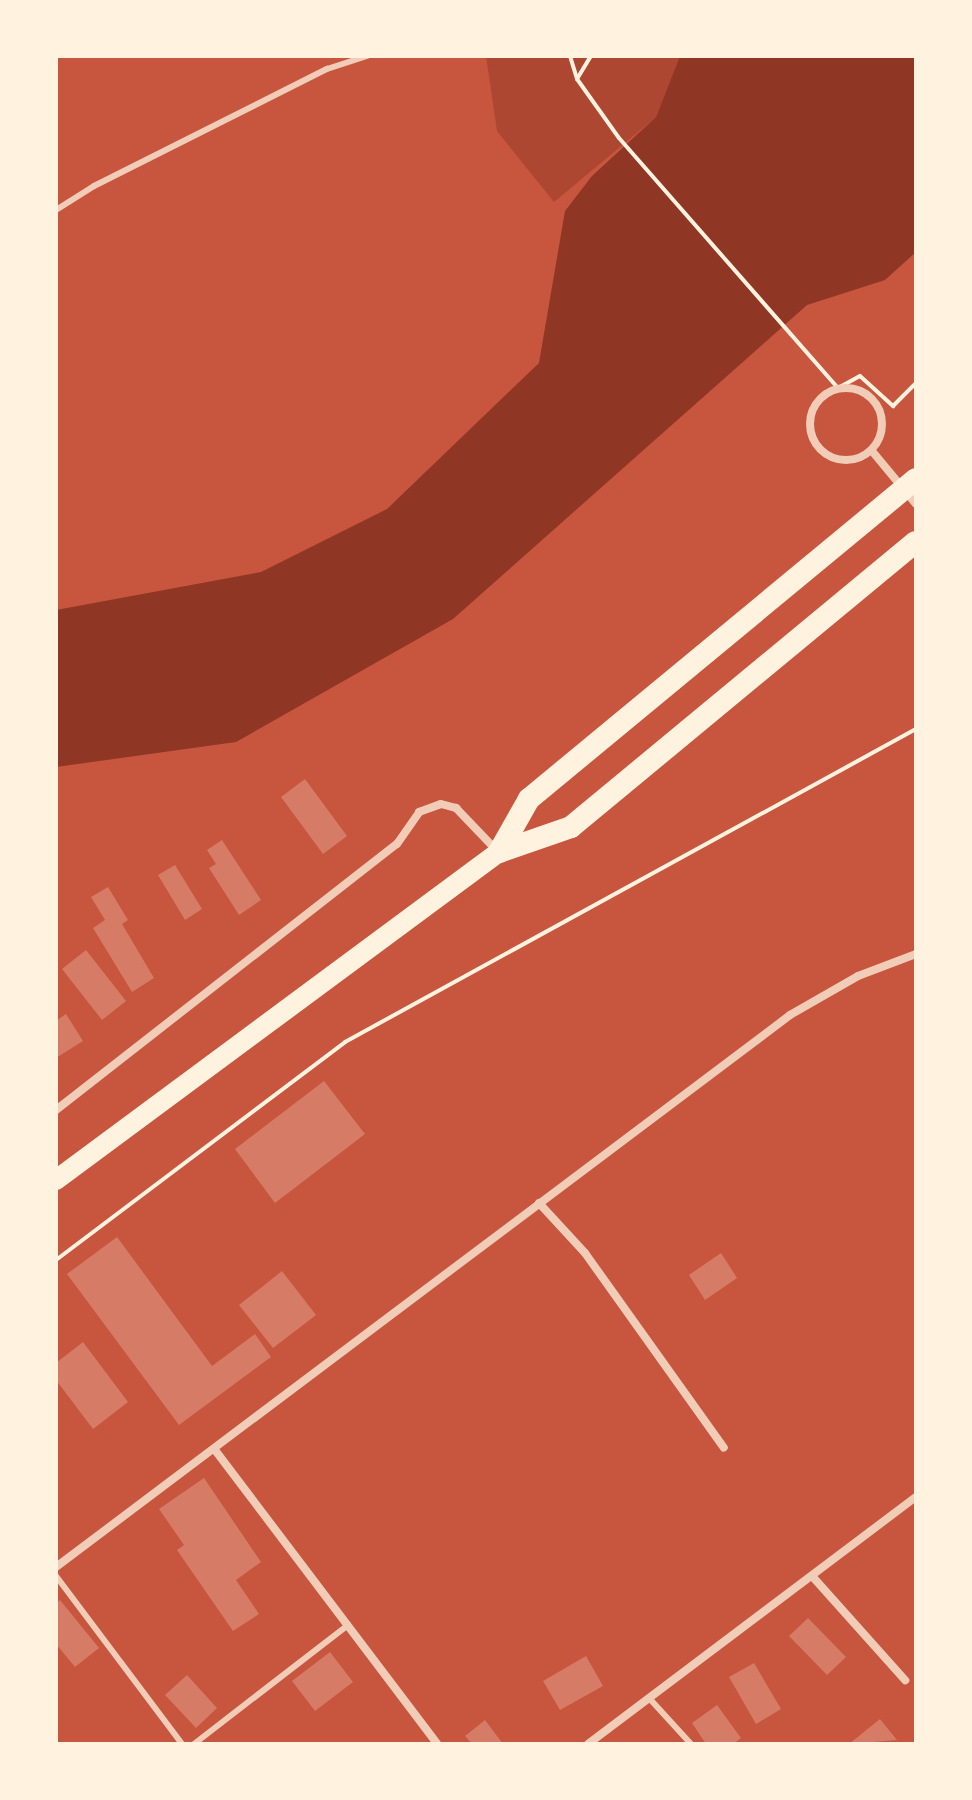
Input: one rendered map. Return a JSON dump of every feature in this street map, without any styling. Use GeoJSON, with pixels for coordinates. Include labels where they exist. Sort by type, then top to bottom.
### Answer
{"type":"FeatureCollection","features":[{"type":"Feature","properties":{"kind":"highway"},"geometry":{"type":"LineString","coordinates":[[499,852],[529,799],[916,479]]}},
{"type":"Feature","properties":{"kind":"highway"},"geometry":{"type":"LineString","coordinates":[[499,852],[571,827],[916,542]]}},
{"type":"Feature","properties":{"kind":"main road"},"geometry":{"type":"LineString","coordinates":[[56,1180],[499,852]]}},
{"type":"Feature","properties":{"kind":"street"},"geometry":{"type":"LineString","coordinates":[[838,388],[861,390],[879,406],[882,429],[872,451],[838,460],[826,455],[812,436],[817,401],[838,388]]}},
{"type":"Feature","properties":{"kind":"street"},"geometry":{"type":"LineString","coordinates":[[872,451],[916,504]]}},
{"type":"Feature","properties":{"kind":"street"},"geometry":{"type":"LineString","coordinates":[[56,1110],[397,844],[419,812],[441,804],[456,808],[499,852]]}},
{"type":"Feature","properties":{"kind":"street"},"geometry":{"type":"LineString","coordinates":[[56,1567],[790,1015],[858,976],[916,954]]}},
{"type":"Feature","properties":{"kind":"street"},"geometry":{"type":"LineString","coordinates":[[539,1203],[585,1253],[724,1448]]}},
{"type":"Feature","properties":{"kind":"street"},"geometry":{"type":"LineString","coordinates":[[215,1450],[437,1744]]}},
{"type":"Feature","properties":{"kind":"street"},"geometry":{"type":"LineString","coordinates":[[588,1744],[916,1497]]}},
{"type":"Feature","properties":{"kind":"street"},"geometry":{"type":"LineString","coordinates":[[812,1576],[905,1680]]}},
{"type":"Feature","properties":{"kind":"lane"},"geometry":{"type":"LineString","coordinates":[[56,210],[94,186],[327,69],[367,56]]}},
{"type":"Feature","properties":{"kind":"lane"},"geometry":{"type":"LineString","coordinates":[[56,1576],[182,1744]]}},
{"type":"Feature","properties":{"kind":"lane"},"geometry":{"type":"LineString","coordinates":[[194,1744],[348,1625]]}},
{"type":"Feature","properties":{"kind":"lane"},"geometry":{"type":"LineString","coordinates":[[649,1698],[691,1744]]}},
{"type":"Feature","properties":{"kind":"path"},"geometry":{"type":"LineString","coordinates":[[570,56],[577,79],[619,138],[838,388],[860,376],[893,406],[916,383]]}},
{"type":"Feature","properties":{"kind":"path"},"geometry":{"type":"LineString","coordinates":[[577,79],[591,56]]}},
{"type":"Feature","properties":{"kind":"path"},"geometry":{"type":"LineString","coordinates":[[56,1260],[345,1042],[916,729]]}},
{"type":"Feature","properties":{"kind":"shaded area"},"geometry":{"type":"Polygon","coordinates":[[[486,56],[680,56],[656,117],[554,202],[497,131],[486,56]]]}},
{"type":"Feature","properties":{"kind":"shaded area"},"geometry":{"type":"Polygon","coordinates":[[[680,56],[916,56],[916,252],[885,280],[807,305],[453,619],[236,742],[56,767],[56,610],[261,572],[387,509],[539,363],[565,211],[592,176],[656,117],[680,56]]]}},
{"type":"Feature","properties":{"kind":"building"},"geometry":{"type":"Polygon","coordinates":[[[305,779],[347,836],[323,854],[281,797],[305,779]]]}},
{"type":"Feature","properties":{"kind":"building"},"geometry":{"type":"Polygon","coordinates":[[[222,840],[261,900],[239,915],[209,868],[216,864],[207,850],[222,840]]]}},
{"type":"Feature","properties":{"kind":"building"},"geometry":{"type":"Polygon","coordinates":[[[175,865],[202,909],[185,920],[158,875],[175,865]]]}},
{"type":"Feature","properties":{"kind":"building"},"geometry":{"type":"Polygon","coordinates":[[[108,887],[128,920],[122,924],[154,978],[132,992],[93,928],[105,920],[91,897],[108,887]]]}},
{"type":"Feature","properties":{"kind":"building"},"geometry":{"type":"Polygon","coordinates":[[[86,950],[126,1001],[102,1020],[62,969],[86,950]]]}},
{"type":"Feature","properties":{"kind":"building"},"geometry":{"type":"Polygon","coordinates":[[[66,1014],[83,1041],[56,1058],[56,1021],[66,1014]]]}},
{"type":"Feature","properties":{"kind":"building"},"geometry":{"type":"Polygon","coordinates":[[[324,1081],[365,1134],[275,1203],[235,1149],[324,1081]]]}},
{"type":"Feature","properties":{"kind":"building"},"geometry":{"type":"Polygon","coordinates":[[[117,1237],[212,1366],[255,1334],[271,1357],[179,1425],[67,1274],[117,1237]]]}},
{"type":"Feature","properties":{"kind":"building"},"geometry":{"type":"Polygon","coordinates":[[[721,1253],[737,1278],[705,1300],[689,1275],[721,1253]]]}},
{"type":"Feature","properties":{"kind":"building"},"geometry":{"type":"Polygon","coordinates":[[[282,1271],[316,1315],[273,1348],[239,1305],[282,1271]]]}},
{"type":"Feature","properties":{"kind":"building"},"geometry":{"type":"Polygon","coordinates":[[[83,1342],[128,1402],[93,1429],[56,1380],[56,1363],[83,1342]]]}},
{"type":"Feature","properties":{"kind":"building"},"geometry":{"type":"Polygon","coordinates":[[[204,1478],[261,1562],[236,1580],[259,1614],[233,1631],[177,1550],[184,1545],[159,1509],[204,1478]]]}},
{"type":"Feature","properties":{"kind":"building"},"geometry":{"type":"Polygon","coordinates":[[[60,1600],[99,1648],[75,1667],[56,1644],[56,1604],[60,1600]]]}},
{"type":"Feature","properties":{"kind":"building"},"geometry":{"type":"Polygon","coordinates":[[[808,1618],[846,1657],[827,1675],[789,1636],[808,1618]]]}},
{"type":"Feature","properties":{"kind":"building"},"geometry":{"type":"Polygon","coordinates":[[[330,1652],[353,1682],[315,1711],[292,1681],[330,1652]]]}},
{"type":"Feature","properties":{"kind":"building"},"geometry":{"type":"Polygon","coordinates":[[[586,1656],[603,1686],[560,1710],[543,1681],[586,1656]]]}},
{"type":"Feature","properties":{"kind":"building"},"geometry":{"type":"Polygon","coordinates":[[[754,1663],[781,1709],[756,1724],[729,1677],[754,1663]]]}},
{"type":"Feature","properties":{"kind":"building"},"geometry":{"type":"Polygon","coordinates":[[[187,1675],[217,1708],[196,1728],[165,1695],[187,1675]]]}},
{"type":"Feature","properties":{"kind":"building"},"geometry":{"type":"Polygon","coordinates":[[[717,1705],[741,1738],[733,1744],[706,1744],[692,1723],[717,1705]]]}},
{"type":"Feature","properties":{"kind":"building"},"geometry":{"type":"Polygon","coordinates":[[[880,1719],[897,1740],[849,1744],[880,1719]]]}},
{"type":"Feature","properties":{"kind":"building"},"geometry":{"type":"Polygon","coordinates":[[[485,1720],[503,1744],[472,1744],[465,1736],[485,1720]]]}}]}
